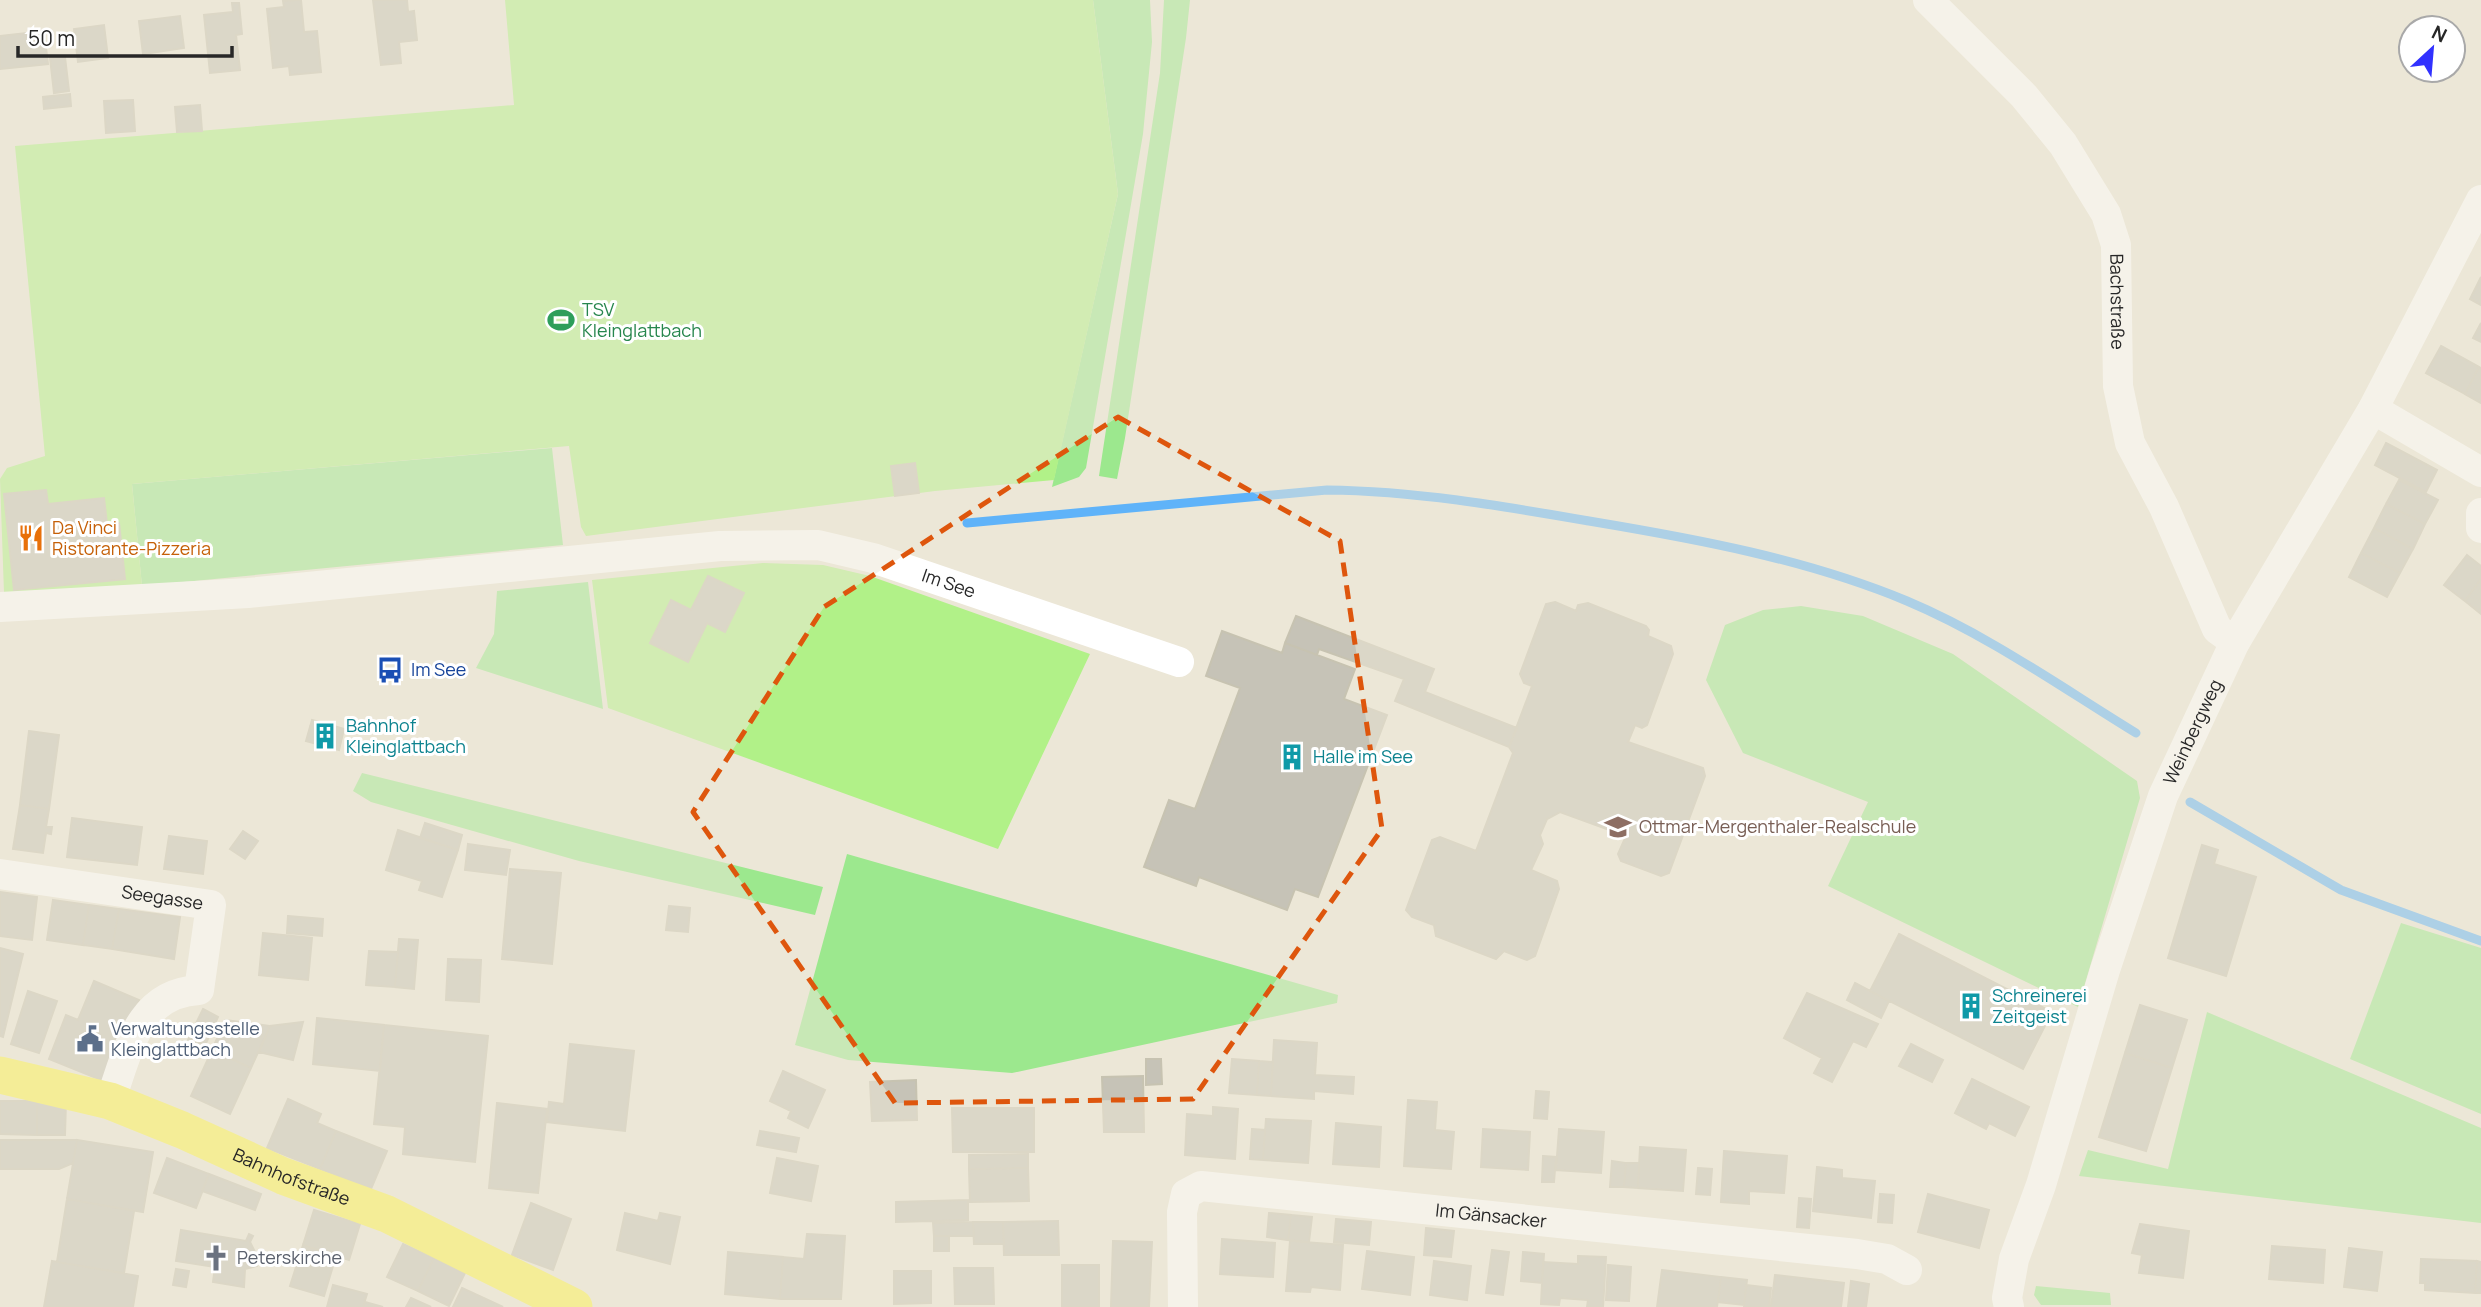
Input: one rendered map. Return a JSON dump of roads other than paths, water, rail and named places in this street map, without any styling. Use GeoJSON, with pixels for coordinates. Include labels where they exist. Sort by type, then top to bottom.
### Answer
{"type":"FeatureCollection","features":[{"type":"Feature","properties":{"kind":"main road","name":"Bahnhofstraße"},"geometry":{"type":"LineString","coordinates":[[0,1075],[110,1101],[284,1176],[387,1214],[574,1307]]}},
{"type":"Feature","properties":{"kind":"street","name":"Bachstraße"},"geometry":{"type":"LineString","coordinates":[[1928,0],[2024,96],[2063,144],[2106,214],[2116,245],[2118,386],[2130,443],[2164,507],[2217,629],[2235,642]]}},
{"type":"Feature","properties":{"kind":"street","name":"Weinbergweg"},"geometry":{"type":"LineString","coordinates":[[2009,1307],[2007,1298],[2014,1259],[2041,1185],[2105,970],[2163,796],[2235,642],[2373,409],[2481,200]]}},
{"type":"Feature","properties":{"kind":"street"},"geometry":{"type":"LineString","coordinates":[[2373,409],[2481,472]]}},
{"type":"Feature","properties":{"kind":"street"},"geometry":{"type":"LineString","coordinates":[[2481,513],[2481,528]]}},
{"type":"Feature","properties":{"kind":"street","name":"Im See"},"geometry":{"type":"LineString","coordinates":[[0,607],[248,593],[720,546],[818,545],[873,558],[1180,662]]}},
{"type":"Feature","properties":{"kind":"street","name":"Seegasse"},"geometry":{"type":"LineString","coordinates":[[0,874],[211,905],[199,990],[180,991],[151,1009],[138,1025],[110,1101]]}},
{"type":"Feature","properties":{"kind":"street","name":"Im Gänsacker"},"geometry":{"type":"LineString","coordinates":[[1183,1307],[1182,1212],[1186,1194],[1201,1186],[1857,1254],[1887,1259],[1907,1270]]}},
{"type":"Feature","properties":{"kind":"waterway"},"geometry":{"type":"LineString","coordinates":[[967,523],[1327,490],[1459,500],[1630,528],[1790,562],[1830,573],[1907,601],[1995,646],[2136,733]]}},
{"type":"Feature","properties":{"kind":"waterway"},"geometry":{"type":"LineString","coordinates":[[2190,802],[2341,890],[2481,941]]}},
{"type":"Feature","properties":{"kind":"place","name":"TSV Kleinglattbach"},"geometry":{"type":"Point","coordinates":[561,320]}},
{"type":"Feature","properties":{"kind":"place","name":"Da Vinci Ristorante-Pizzeria"},"geometry":{"type":"Point","coordinates":[31,538]}},
{"type":"Feature","properties":{"kind":"place","name":"Im See"},"geometry":{"type":"Point","coordinates":[390,670]}},
{"type":"Feature","properties":{"kind":"place","name":"Bahnhof Kleinglattbach"},"geometry":{"type":"Point","coordinates":[325,736]}},
{"type":"Feature","properties":{"kind":"place","name":"Halle im See"},"geometry":{"type":"Point","coordinates":[1292,757]}},
{"type":"Feature","properties":{"kind":"place","name":"Ottmar-Mergenthaler-Realschule"},"geometry":{"type":"Point","coordinates":[1618,827]}},
{"type":"Feature","properties":{"kind":"place","name":"Schreinerei Zeitgeist"},"geometry":{"type":"Point","coordinates":[1971,1006]}},
{"type":"Feature","properties":{"kind":"place","name":"Verwaltungsstelle Kleinglattbach"},"geometry":{"type":"Point","coordinates":[90,1039]}},
{"type":"Feature","properties":{"kind":"place","name":"Peterskirche"},"geometry":{"type":"Point","coordinates":[216,1258]}}]}
